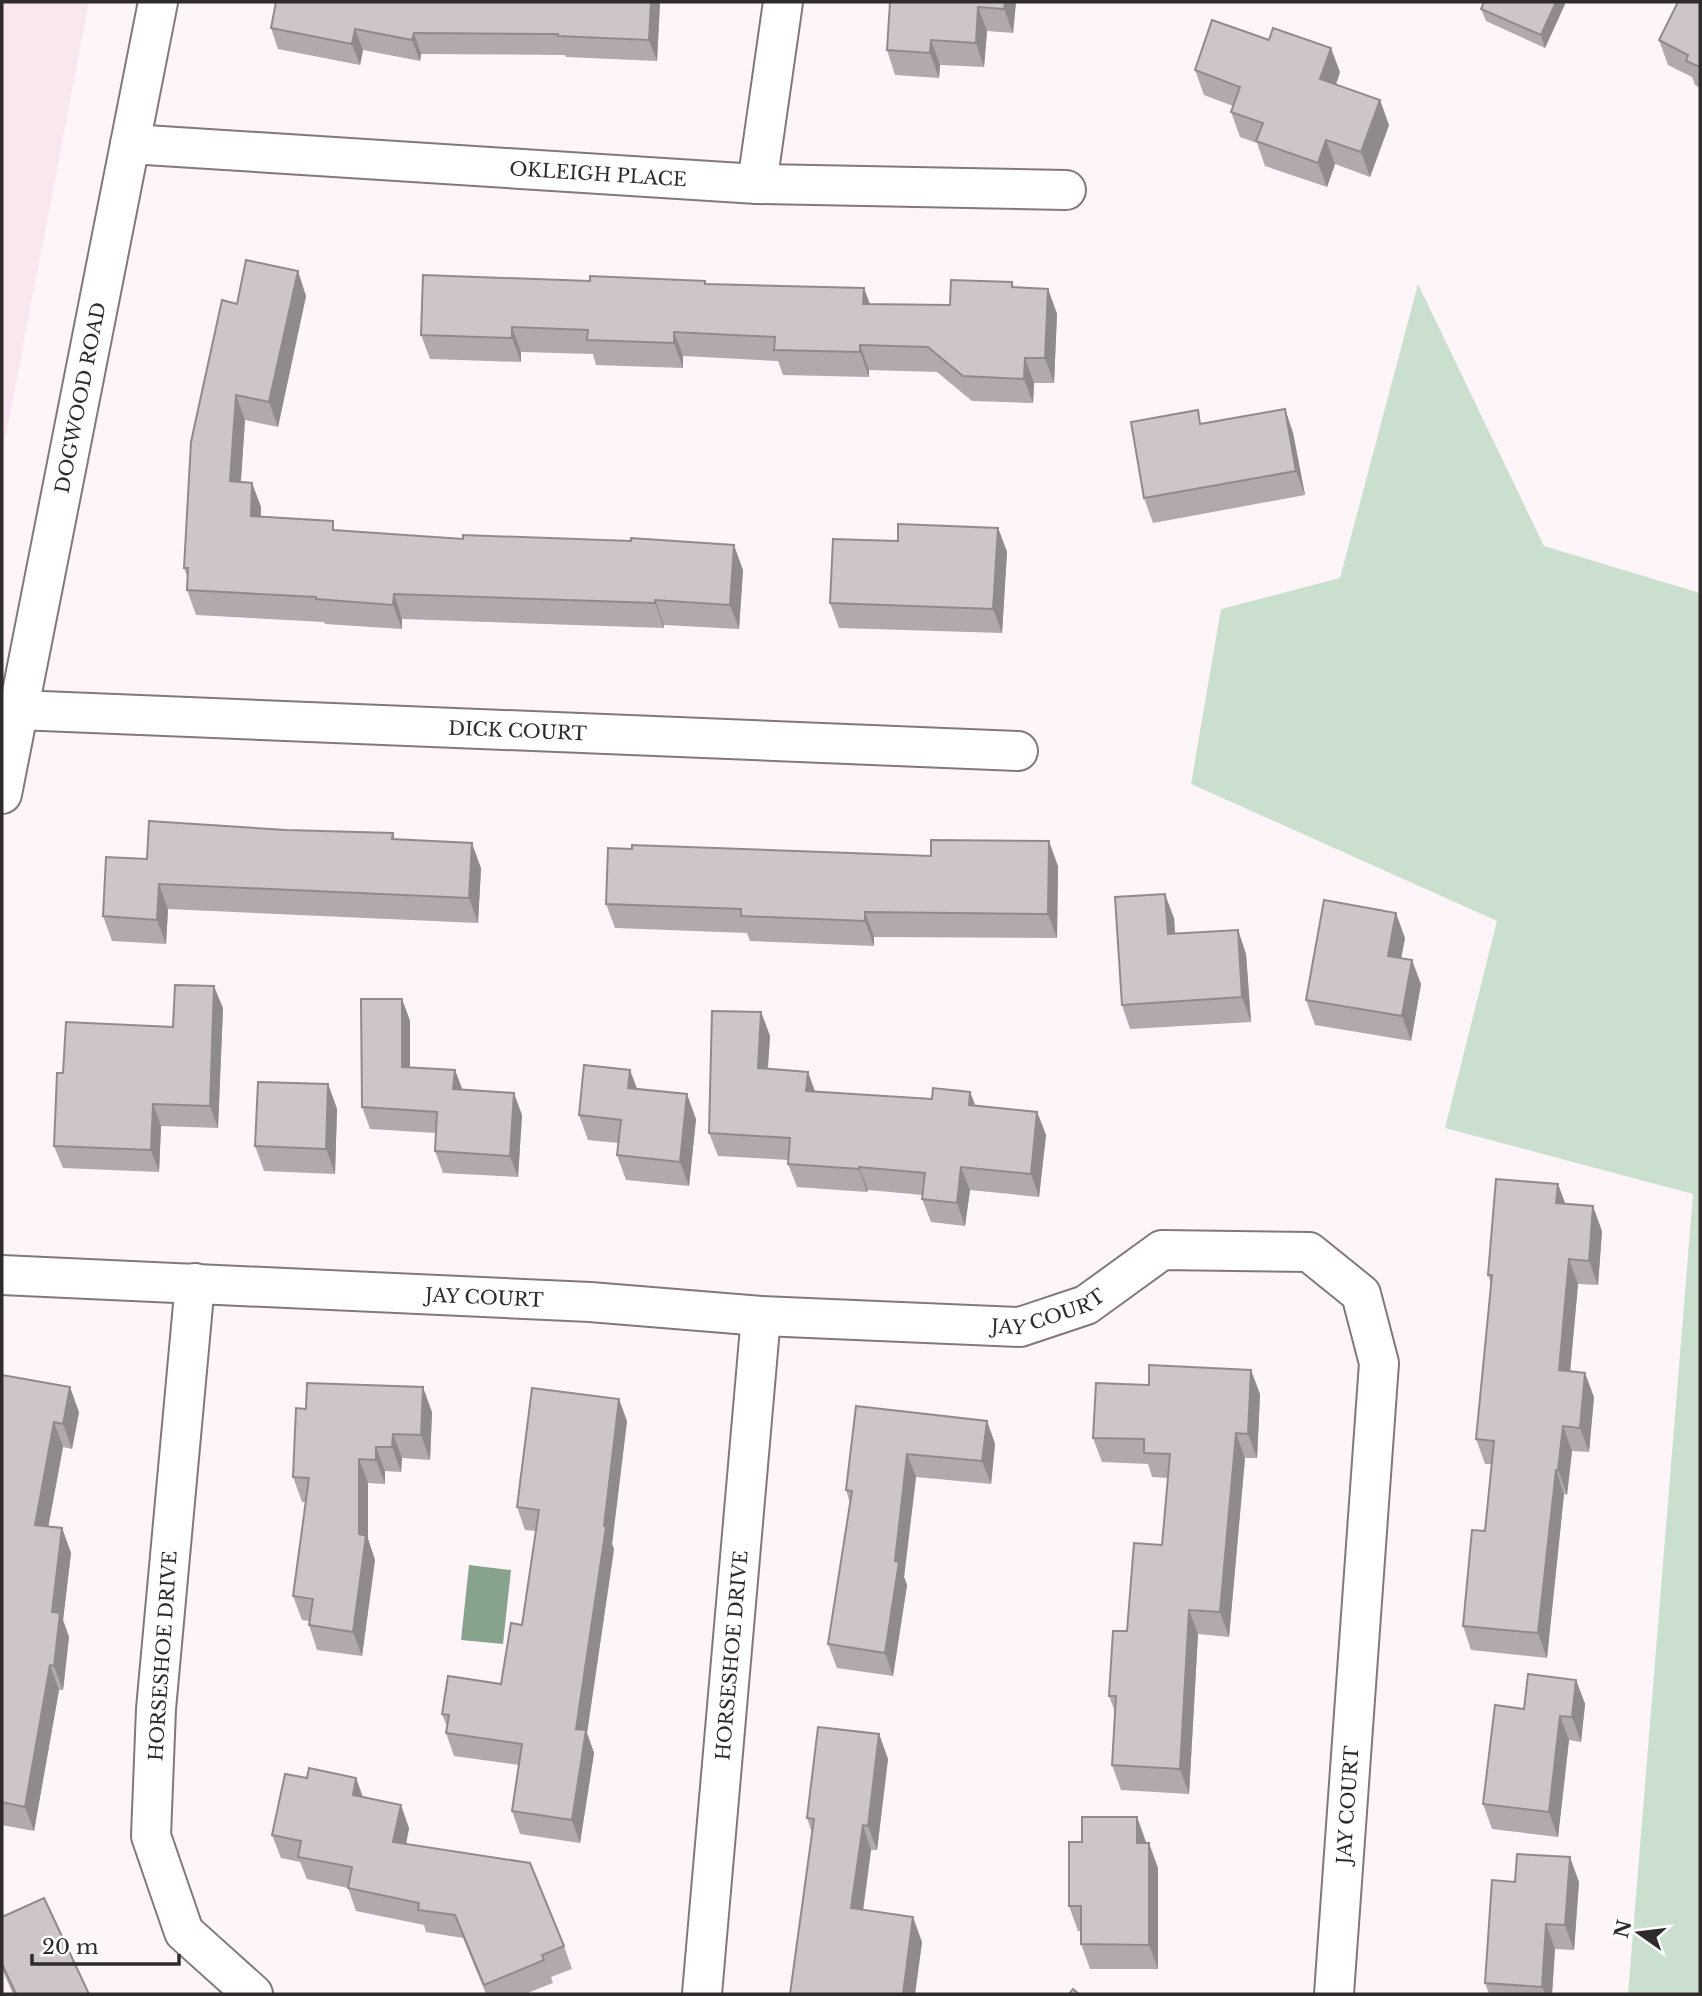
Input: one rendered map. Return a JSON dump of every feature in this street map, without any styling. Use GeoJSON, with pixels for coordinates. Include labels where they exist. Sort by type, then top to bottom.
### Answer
{"type":"FeatureCollection","features":[{"type":"Feature","properties":{"kind":"street","name":"DOGWOOD ROAD"},"geometry":{"type":"LineString","coordinates":[[2,794],[158,2]]}},
{"type":"Feature","properties":{"kind":"street"},"geometry":{"type":"LineString","coordinates":[[757,184],[783,2]]}},
{"type":"Feature","properties":{"kind":"street","name":"OKLEIGH PLACE"},"geometry":{"type":"LineString","coordinates":[[130,144],[757,184],[1066,190]]}},
{"type":"Feature","properties":{"kind":"street","name":"DICK COURT"},"geometry":{"type":"LineString","coordinates":[[18,710],[1018,751]]}},
{"type":"Feature","properties":{"kind":"street","name":"JAY COURT"},"geometry":{"type":"LineString","coordinates":[[2,1275],[590,1302],[761,1316],[1020,1327],[1086,1305],[1162,1250],[1309,1252],[1361,1294],[1379,1363],[1334,1994]]}},
{"type":"Feature","properties":{"kind":"street","name":"HORSESHOE DRIVE"},"geometry":{"type":"LineString","coordinates":[[195,1283],[156,1709],[151,1836],[184,1932],[253,1994]]}},
{"type":"Feature","properties":{"kind":"street","name":"HORSESHOE DRIVE"},"geometry":{"type":"LineString","coordinates":[[702,1994],[761,1316]]}},
{"type":"Feature","properties":{"kind":"shaded area"},"geometry":{"type":"Polygon","coordinates":[[[2,2],[89,2],[2,456],[2,2]]]}},
{"type":"Feature","properties":{"kind":"shaded area"},"geometry":{"type":"Polygon","coordinates":[[[1418,284],[1544,546],[1700,593],[1700,1994],[1628,1994],[1693,1194],[1445,1128],[1497,921],[1191,784],[1221,609],[1340,578],[1418,284]]]}},
{"type":"Feature","properties":{"kind":"shaded area"},"geometry":{"type":"Polygon","coordinates":[[[469,1565],[511,1570],[503,1644],[461,1640],[469,1565]]]}},
{"type":"Feature","properties":{"kind":"building"},"geometry":{"type":"Polygon","coordinates":[[[276,2],[651,2],[649,40],[558,34],[414,33],[412,40],[355,29],[352,44],[271,28],[276,2]]]}},
{"type":"Feature","properties":{"kind":"building"},"geometry":{"type":"Polygon","coordinates":[[[890,2],[1005,2],[1004,9],[978,7],[976,43],[931,40],[930,53],[887,50],[890,2]]]}},
{"type":"Feature","properties":{"kind":"building"},"geometry":{"type":"Polygon","coordinates":[[[1484,2],[1556,2],[1541,35],[1481,9],[1484,2]]]}},
{"type":"Feature","properties":{"kind":"building"},"geometry":{"type":"Polygon","coordinates":[[[1678,2],[1700,2],[1700,67],[1686,61],[1688,55],[1659,40],[1678,2]]]}},
{"type":"Feature","properties":{"kind":"building"},"geometry":{"type":"Polygon","coordinates":[[[1212,20],[1269,40],[1273,28],[1331,48],[1320,79],[1380,100],[1361,152],[1326,140],[1318,163],[1256,141],[1263,123],[1231,112],[1240,87],[1195,70],[1212,20]]]}},
{"type":"Feature","properties":{"kind":"building"},"geometry":{"type":"Polygon","coordinates":[[[246,260],[298,271],[269,402],[236,395],[230,481],[252,483],[251,516],[333,521],[333,530],[463,539],[463,535],[631,541],[631,538],[734,545],[730,605],[655,600],[655,603],[394,594],[393,605],[316,597],[187,590],[188,568],[184,568],[191,442],[222,300],[237,304],[246,260]]]}},
{"type":"Feature","properties":{"kind":"building"},"geometry":{"type":"Polygon","coordinates":[[[423,275],[590,281],[590,276],[705,281],[705,284],[864,288],[863,304],[950,305],[951,280],[1012,282],[1012,287],[1048,289],[1045,358],[1025,358],[1024,379],[963,376],[928,347],[860,345],[860,352],[774,350],[775,337],[674,332],[674,343],[587,340],[588,330],[512,327],[512,338],[421,335],[423,275]]]}},
{"type":"Feature","properties":{"kind":"building"},"geometry":{"type":"Polygon","coordinates":[[[1285,409],[1296,471],[1144,498],[1131,422],[1198,410],[1200,424],[1285,409]]]}},
{"type":"Feature","properties":{"kind":"building"},"geometry":{"type":"Polygon","coordinates":[[[898,524],[998,528],[993,609],[830,603],[833,539],[898,541],[898,524]]]}},
{"type":"Feature","properties":{"kind":"building"},"geometry":{"type":"Polygon","coordinates":[[[149,821],[286,830],[393,833],[392,839],[472,843],[469,898],[159,884],[157,920],[103,916],[106,857],[147,859],[149,821]]]}},
{"type":"Feature","properties":{"kind":"building"},"geometry":{"type":"Polygon","coordinates":[[[931,840],[1049,841],[1048,914],[865,912],[865,921],[741,916],[741,909],[606,904],[608,848],[632,849],[632,845],[931,856],[931,840]]]}},
{"type":"Feature","properties":{"kind":"building"},"geometry":{"type":"Polygon","coordinates":[[[1165,894],[1168,934],[1238,930],[1242,997],[1122,1005],[1115,897],[1165,894]]]}},
{"type":"Feature","properties":{"kind":"building"},"geometry":{"type":"Polygon","coordinates":[[[1324,900],[1396,913],[1388,956],[1412,960],[1402,1016],[1306,1000],[1324,900]]]}},
{"type":"Feature","properties":{"kind":"building"},"geometry":{"type":"Polygon","coordinates":[[[175,985],[214,986],[210,1106],[153,1104],[151,1150],[54,1146],[57,1073],[63,1073],[66,1022],[173,1027],[175,985]]]}},
{"type":"Feature","properties":{"kind":"building"},"geometry":{"type":"Polygon","coordinates":[[[361,999],[402,999],[402,1067],[455,1070],[453,1089],[514,1093],[510,1156],[435,1151],[437,1112],[362,1107],[361,999]]]}},
{"type":"Feature","properties":{"kind":"building"},"geometry":{"type":"Polygon","coordinates":[[[712,1011],[761,1012],[758,1068],[808,1072],[806,1091],[932,1099],[933,1088],[970,1092],[969,1105],[1037,1112],[1031,1174],[961,1167],[957,1203],[922,1199],[925,1173],[788,1164],[790,1138],[709,1133],[712,1011]]]}},
{"type":"Feature","properties":{"kind":"building"},"geometry":{"type":"Polygon","coordinates":[[[584,1065],[630,1070],[628,1088],[687,1094],[680,1162],[617,1155],[621,1120],[579,1115],[584,1065]]]}},
{"type":"Feature","properties":{"kind":"building"},"geometry":{"type":"Polygon","coordinates":[[[258,1082],[328,1084],[326,1149],[255,1146],[258,1082]]]}},
{"type":"Feature","properties":{"kind":"building"},"geometry":{"type":"Polygon","coordinates":[[[1496,1179],[1558,1184],[1556,1203],[1593,1206],[1589,1261],[1569,1259],[1559,1370],[1585,1373],[1580,1428],[1563,1426],[1538,1633],[1463,1626],[1472,1530],[1485,1531],[1494,1441],[1476,1439],[1492,1275],[1488,1275],[1496,1179]]]}},
{"type":"Feature","properties":{"kind":"building"},"geometry":{"type":"Polygon","coordinates":[[[1149,1365],[1251,1370],[1248,1434],[1236,1433],[1220,1612],[1189,1610],[1180,1769],[1112,1765],[1116,1696],[1109,1696],[1113,1631],[1127,1631],[1134,1543],[1162,1545],[1170,1454],[1144,1453],[1144,1439],[1093,1438],[1096,1383],[1149,1385],[1149,1365]]]}},
{"type":"Feature","properties":{"kind":"building"},"geometry":{"type":"Polygon","coordinates":[[[2,1375],[70,1387],[63,1424],[54,1422],[35,1525],[62,1528],[52,1612],[60,1613],[54,1666],[50,1665],[25,1807],[2,1802],[2,1375]]]}},
{"type":"Feature","properties":{"kind":"building"},"geometry":{"type":"Polygon","coordinates":[[[307,1383],[423,1387],[421,1435],[393,1434],[392,1447],[376,1447],[376,1460],[359,1459],[359,1534],[366,1536],[353,1632],[309,1625],[313,1599],[293,1596],[309,1478],[293,1477],[296,1408],[306,1409],[307,1383]]]}},
{"type":"Feature","properties":{"kind":"building"},"geometry":{"type":"Polygon","coordinates":[[[532,1388],[619,1399],[606,1527],[576,1729],[586,1730],[572,1820],[512,1811],[522,1744],[446,1733],[449,1715],[442,1714],[448,1676],[501,1684],[511,1623],[522,1625],[539,1510],[517,1507],[532,1388]]]}},
{"type":"Feature","properties":{"kind":"building"},"geometry":{"type":"Polygon","coordinates":[[[856,1406],[987,1421],[982,1461],[907,1454],[895,1561],[899,1562],[885,1653],[828,1644],[852,1491],[846,1490],[856,1406]]]}},
{"type":"Feature","properties":{"kind":"building"},"geometry":{"type":"Polygon","coordinates":[[[1528,1674],[1576,1680],[1572,1717],[1560,1716],[1549,1812],[1483,1804],[1495,1705],[1524,1709],[1528,1674]]]}},
{"type":"Feature","properties":{"kind":"building"},"geometry":{"type":"Polygon","coordinates":[[[818,1727],[879,1734],[868,1826],[863,1825],[851,1908],[913,1917],[903,1994],[790,1994],[814,1819],[807,1818],[818,1727]]]}},
{"type":"Feature","properties":{"kind":"building"},"geometry":{"type":"Polygon","coordinates":[[[309,1768],[356,1778],[353,1795],[401,1805],[393,1842],[530,1863],[564,1946],[542,1955],[544,1960],[484,1985],[455,1915],[418,1910],[419,1903],[348,1888],[352,1867],[298,1857],[301,1841],[272,1835],[285,1774],[307,1778],[309,1768]]]}},
{"type":"Feature","properties":{"kind":"building"},"geometry":{"type":"Polygon","coordinates":[[[1082,1817],[1137,1817],[1137,1843],[1149,1843],[1149,1945],[1081,1944],[1081,1906],[1069,1906],[1069,1842],[1082,1842],[1082,1817]]]}},
{"type":"Feature","properties":{"kind":"building"},"geometry":{"type":"Polygon","coordinates":[[[1517,1854],[1570,1857],[1565,1925],[1546,1924],[1542,1987],[1485,1983],[1492,1880],[1515,1882],[1517,1854]]]}},
{"type":"Feature","properties":{"kind":"building"},"geometry":{"type":"Polygon","coordinates":[[[44,1898],[89,1994],[16,1994],[2,1964],[2,1917],[44,1898]]]}}]}
